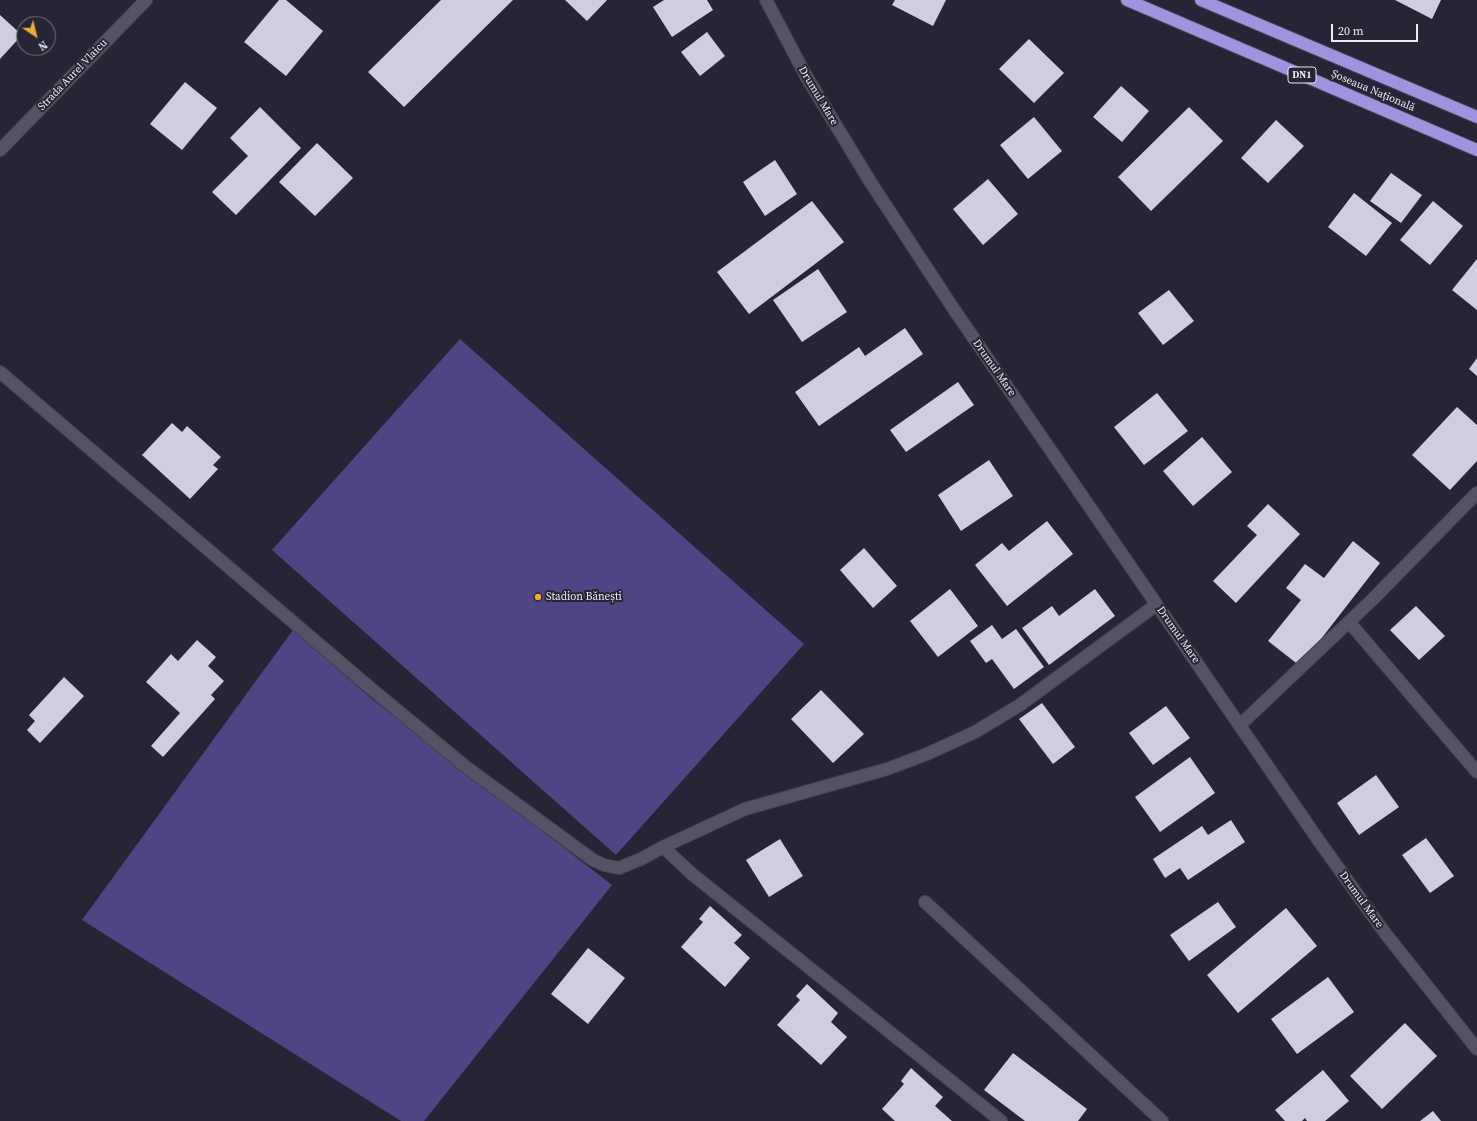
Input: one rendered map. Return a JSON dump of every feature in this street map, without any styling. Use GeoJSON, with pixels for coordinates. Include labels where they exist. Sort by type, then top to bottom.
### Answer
{"type":"FeatureCollection","features":[{"type":"Feature","properties":{"kind":"highway","name":"Șoseaua Națională"},"geometry":{"type":"LineString","coordinates":[[1127,0],[1477,150]]}},
{"type":"Feature","properties":{"kind":"highway","name":"Șoseaua Națională"},"geometry":{"type":"LineString","coordinates":[[1201,0],[1477,117]]}},
{"type":"Feature","properties":{"kind":"street","name":"Strada Aurel Vlaicu"},"geometry":{"type":"LineString","coordinates":[[0,150],[146,0]]}},
{"type":"Feature","properties":{"kind":"street","name":"Drumul Mare"},"geometry":{"type":"LineString","coordinates":[[766,0],[806,76],[875,190],[952,308],[1156,605],[1385,932],[1477,1049]]}},
{"type":"Feature","properties":{"kind":"street"},"geometry":{"type":"LineString","coordinates":[[0,372],[453,757],[593,860],[604,866],[619,868],[641,860],[663,847],[745,810],[886,769],[927,754],[975,732],[1020,705],[1156,605]]}},
{"type":"Feature","properties":{"kind":"street"},"geometry":{"type":"LineString","coordinates":[[1240,725],[1349,622],[1477,493]]}},
{"type":"Feature","properties":{"kind":"street"},"geometry":{"type":"LineString","coordinates":[[1349,622],[1477,772]]}},
{"type":"Feature","properties":{"kind":"street"},"geometry":{"type":"LineString","coordinates":[[663,847],[692,874],[1001,1121]]}},
{"type":"Feature","properties":{"kind":"street"},"geometry":{"type":"LineString","coordinates":[[925,902],[1162,1121]]}},
{"type":"Feature","properties":{"kind":"shaded area","name":"Stadion Bănești"},"geometry":{"type":"Polygon","coordinates":[[[460,339],[804,644],[616,855],[272,550],[460,339]]]}},
{"type":"Feature","properties":{"kind":"shaded area"},"geometry":{"type":"Polygon","coordinates":[[[293,630],[372,699],[612,885],[424,1121],[401,1121],[82,920],[293,630]]]}},
{"type":"Feature","properties":{"kind":"building"},"geometry":{"type":"Polygon","coordinates":[[[279,0],[286,0],[323,31],[286,76],[244,42],[279,0]]]}},
{"type":"Feature","properties":{"kind":"building"},"geometry":{"type":"Polygon","coordinates":[[[441,0],[513,0],[404,107],[368,72],[441,0]]]}},
{"type":"Feature","properties":{"kind":"building"},"geometry":{"type":"Polygon","coordinates":[[[565,0],[607,0],[587,21],[565,0]]]}},
{"type":"Feature","properties":{"kind":"building"},"geometry":{"type":"Polygon","coordinates":[[[664,0],[707,0],[713,10],[672,37],[653,7],[664,0]]]}},
{"type":"Feature","properties":{"kind":"building"},"geometry":{"type":"Polygon","coordinates":[[[895,0],[946,0],[933,26],[892,5],[895,0]]]}},
{"type":"Feature","properties":{"kind":"building"},"geometry":{"type":"Polygon","coordinates":[[[1395,0],[1441,0],[1432,19],[1395,0]]]}},
{"type":"Feature","properties":{"kind":"building"},"geometry":{"type":"Polygon","coordinates":[[[0,15],[16,30],[16,42],[0,59],[0,15]]]}},
{"type":"Feature","properties":{"kind":"building"},"geometry":{"type":"Polygon","coordinates":[[[707,32],[725,56],[700,76],[681,52],[707,32]]]}},
{"type":"Feature","properties":{"kind":"building"},"geometry":{"type":"Polygon","coordinates":[[[1029,39],[1064,73],[1034,103],[999,69],[1029,39]]]}},
{"type":"Feature","properties":{"kind":"building"},"geometry":{"type":"Polygon","coordinates":[[[185,82],[217,108],[182,150],[150,124],[185,82]]]}},
{"type":"Feature","properties":{"kind":"building"},"geometry":{"type":"Polygon","coordinates":[[[1121,86],[1149,111],[1122,142],[1093,117],[1121,86]]]}},
{"type":"Feature","properties":{"kind":"building"},"geometry":{"type":"Polygon","coordinates":[[[260,107],[301,148],[236,215],[212,192],[248,156],[230,138],[260,107]]]}},
{"type":"Feature","properties":{"kind":"building"},"geometry":{"type":"Polygon","coordinates":[[[1189,107],[1223,141],[1151,211],[1118,177],[1189,107]]]}},
{"type":"Feature","properties":{"kind":"building"},"geometry":{"type":"Polygon","coordinates":[[[1034,117],[1062,151],[1028,179],[1000,145],[1034,117]]]}},
{"type":"Feature","properties":{"kind":"building"},"geometry":{"type":"Polygon","coordinates":[[[1276,120],[1304,146],[1268,183],[1241,158],[1276,120]]]}},
{"type":"Feature","properties":{"kind":"building"},"geometry":{"type":"Polygon","coordinates":[[[317,143],[353,178],[315,216],[279,182],[317,143]]]}},
{"type":"Feature","properties":{"kind":"building"},"geometry":{"type":"Polygon","coordinates":[[[775,160],[797,194],[765,216],[743,182],[775,160]]]}},
{"type":"Feature","properties":{"kind":"building"},"geometry":{"type":"Polygon","coordinates":[[[1391,173],[1422,195],[1401,223],[1370,201],[1391,173]]]}},
{"type":"Feature","properties":{"kind":"building"},"geometry":{"type":"Polygon","coordinates":[[[988,179],[1018,214],[983,245],[953,209],[988,179]]]}},
{"type":"Feature","properties":{"kind":"building"},"geometry":{"type":"Polygon","coordinates":[[[1354,193],[1392,223],[1366,256],[1328,227],[1354,193]]]}},
{"type":"Feature","properties":{"kind":"building"},"geometry":{"type":"Polygon","coordinates":[[[812,201],[844,242],[749,314],[717,272],[812,201]]]}},
{"type":"Feature","properties":{"kind":"building"},"geometry":{"type":"Polygon","coordinates":[[[1433,201],[1463,226],[1430,265],[1400,240],[1433,201]]]}},
{"type":"Feature","properties":{"kind":"building"},"geometry":{"type":"Polygon","coordinates":[[[1477,259],[1477,310],[1452,290],[1477,259]]]}},
{"type":"Feature","properties":{"kind":"building"},"geometry":{"type":"Polygon","coordinates":[[[818,269],[847,312],[802,342],[773,300],[818,269]]]}},
{"type":"Feature","properties":{"kind":"building"},"geometry":{"type":"Polygon","coordinates":[[[1169,290],[1194,321],[1163,345],[1138,313],[1169,290]]]}},
{"type":"Feature","properties":{"kind":"building"},"geometry":{"type":"Polygon","coordinates":[[[905,328],[923,354],[819,426],[795,392],[859,347],[865,356],[905,328]]]}},
{"type":"Feature","properties":{"kind":"building"},"geometry":{"type":"Polygon","coordinates":[[[1477,358],[1477,376],[1469,369],[1477,358]]]}},
{"type":"Feature","properties":{"kind":"building"},"geometry":{"type":"Polygon","coordinates":[[[958,382],[974,405],[906,452],[890,430],[958,382]]]}},
{"type":"Feature","properties":{"kind":"building"},"geometry":{"type":"Polygon","coordinates":[[[1157,393],[1188,431],[1144,465],[1114,427],[1157,393]]]}},
{"type":"Feature","properties":{"kind":"building"},"geometry":{"type":"Polygon","coordinates":[[[1457,407],[1477,425],[1477,461],[1450,490],[1412,455],[1457,407]]]}},
{"type":"Feature","properties":{"kind":"building"},"geometry":{"type":"Polygon","coordinates":[[[172,423],[182,432],[187,426],[221,457],[213,465],[218,469],[190,499],[142,455],[172,423]]]}},
{"type":"Feature","properties":{"kind":"building"},"geometry":{"type":"Polygon","coordinates":[[[1202,437],[1232,472],[1193,506],[1163,471],[1202,437]]]}},
{"type":"Feature","properties":{"kind":"building"},"geometry":{"type":"Polygon","coordinates":[[[989,460],[1013,496],[961,531],[938,495],[989,460]]]}},
{"type":"Feature","properties":{"kind":"building"},"geometry":{"type":"Polygon","coordinates":[[[1268,504],[1300,534],[1236,603],[1213,581],[1257,535],[1247,526],[1268,504]]]}},
{"type":"Feature","properties":{"kind":"building"},"geometry":{"type":"Polygon","coordinates":[[[1047,521],[1073,554],[1007,606],[975,565],[1002,543],[1009,551],[1047,521]]]}},
{"type":"Feature","properties":{"kind":"building"},"geometry":{"type":"Polygon","coordinates":[[[1353,541],[1380,563],[1300,666],[1268,641],[1301,600],[1286,588],[1305,564],[1324,578],[1353,541]]]}},
{"type":"Feature","properties":{"kind":"building"},"geometry":{"type":"Polygon","coordinates":[[[864,548],[897,586],[873,608],[840,570],[864,548]]]}},
{"type":"Feature","properties":{"kind":"building"},"geometry":{"type":"Polygon","coordinates":[[[950,589],[978,626],[938,657],[910,621],[950,589]]]}},
{"type":"Feature","properties":{"kind":"building"},"geometry":{"type":"Polygon","coordinates":[[[1095,589],[1115,616],[1049,665],[1022,628],[1052,606],[1059,616],[1095,589]]]}},
{"type":"Feature","properties":{"kind":"building"},"geometry":{"type":"Polygon","coordinates":[[[1416,606],[1445,636],[1419,660],[1390,630],[1416,606]]]}},
{"type":"Feature","properties":{"kind":"building"},"geometry":{"type":"Polygon","coordinates":[[[992,625],[1002,639],[1016,629],[1044,667],[1014,689],[992,659],[986,663],[970,641],[992,625]]]}},
{"type":"Feature","properties":{"kind":"building"},"geometry":{"type":"Polygon","coordinates":[[[197,640],[216,657],[208,666],[224,681],[211,695],[215,699],[163,757],[151,746],[180,713],[146,682],[171,654],[178,661],[197,640]]]}},
{"type":"Feature","properties":{"kind":"building"},"geometry":{"type":"Polygon","coordinates":[[[64,677],[84,696],[40,743],[27,730],[35,721],[29,715],[64,677]]]}},
{"type":"Feature","properties":{"kind":"building"},"geometry":{"type":"Polygon","coordinates":[[[821,690],[864,734],[833,763],[791,719],[821,690]]]}},
{"type":"Feature","properties":{"kind":"building"},"geometry":{"type":"Polygon","coordinates":[[[1042,703],[1075,747],[1053,764],[1019,719],[1042,703]]]}},
{"type":"Feature","properties":{"kind":"building"},"geometry":{"type":"Polygon","coordinates":[[[1166,706],[1190,738],[1153,765],[1129,733],[1166,706]]]}},
{"type":"Feature","properties":{"kind":"building"},"geometry":{"type":"Polygon","coordinates":[[[1190,757],[1215,793],[1160,832],[1135,797],[1190,757]]]}},
{"type":"Feature","properties":{"kind":"building"},"geometry":{"type":"Polygon","coordinates":[[[1376,775],[1399,807],[1359,835],[1337,803],[1376,775]]]}},
{"type":"Feature","properties":{"kind":"building"},"geometry":{"type":"Polygon","coordinates":[[[1231,820],[1245,842],[1188,880],[1180,868],[1165,878],[1153,859],[1202,826],[1208,835],[1231,820]]]}},
{"type":"Feature","properties":{"kind":"building"},"geometry":{"type":"Polygon","coordinates":[[[1426,838],[1454,876],[1430,893],[1402,855],[1426,838]]]}},
{"type":"Feature","properties":{"kind":"building"},"geometry":{"type":"Polygon","coordinates":[[[780,839],[803,876],[769,897],[746,860],[780,839]]]}},
{"type":"Feature","properties":{"kind":"building"},"geometry":{"type":"Polygon","coordinates":[[[1218,902],[1236,927],[1189,961],[1170,935],[1218,902]]]}},
{"type":"Feature","properties":{"kind":"building"},"geometry":{"type":"Polygon","coordinates":[[[710,906],[742,935],[734,943],[750,958],[725,987],[681,947],[703,922],[699,919],[710,906]]]}},
{"type":"Feature","properties":{"kind":"building"},"geometry":{"type":"Polygon","coordinates":[[[1286,908],[1317,946],[1238,1013],[1207,975],[1286,908]]]}},
{"type":"Feature","properties":{"kind":"building"},"geometry":{"type":"Polygon","coordinates":[[[588,948],[625,978],[588,1024],[551,994],[588,948]]]}},
{"type":"Feature","properties":{"kind":"building"},"geometry":{"type":"Polygon","coordinates":[[[1328,977],[1354,1012],[1297,1054],[1271,1019],[1328,977]]]}},
{"type":"Feature","properties":{"kind":"building"},"geometry":{"type":"Polygon","coordinates":[[[807,984],[838,1013],[831,1022],[847,1037],[821,1065],[777,1025],[800,1000],[796,996],[807,984]]]}},
{"type":"Feature","properties":{"kind":"building"},"geometry":{"type":"Polygon","coordinates":[[[1405,1023],[1437,1056],[1382,1109],[1350,1076],[1405,1023]]]}},
{"type":"Feature","properties":{"kind":"building"},"geometry":{"type":"Polygon","coordinates":[[[1013,1053],[1087,1109],[1078,1121],[1025,1121],[984,1090],[1013,1053]]]}},
{"type":"Feature","properties":{"kind":"building"},"geometry":{"type":"Polygon","coordinates":[[[911,1068],[943,1097],[935,1106],[952,1121],[895,1121],[882,1109],[904,1084],[901,1081],[911,1068]]]}},
{"type":"Feature","properties":{"kind":"building"},"geometry":{"type":"Polygon","coordinates":[[[1323,1070],[1349,1101],[1325,1121],[1307,1121],[1305,1118],[1302,1121],[1285,1121],[1275,1110],[1323,1070]]]}},
{"type":"Feature","properties":{"kind":"building"},"geometry":{"type":"Polygon","coordinates":[[[1433,1111],[1441,1121],[1420,1121],[1433,1111]]]}},
{"type":"Feature","properties":{"kind":"place","name":"Stadion Bănești"},"geometry":{"type":"Point","coordinates":[538,597]}}]}
